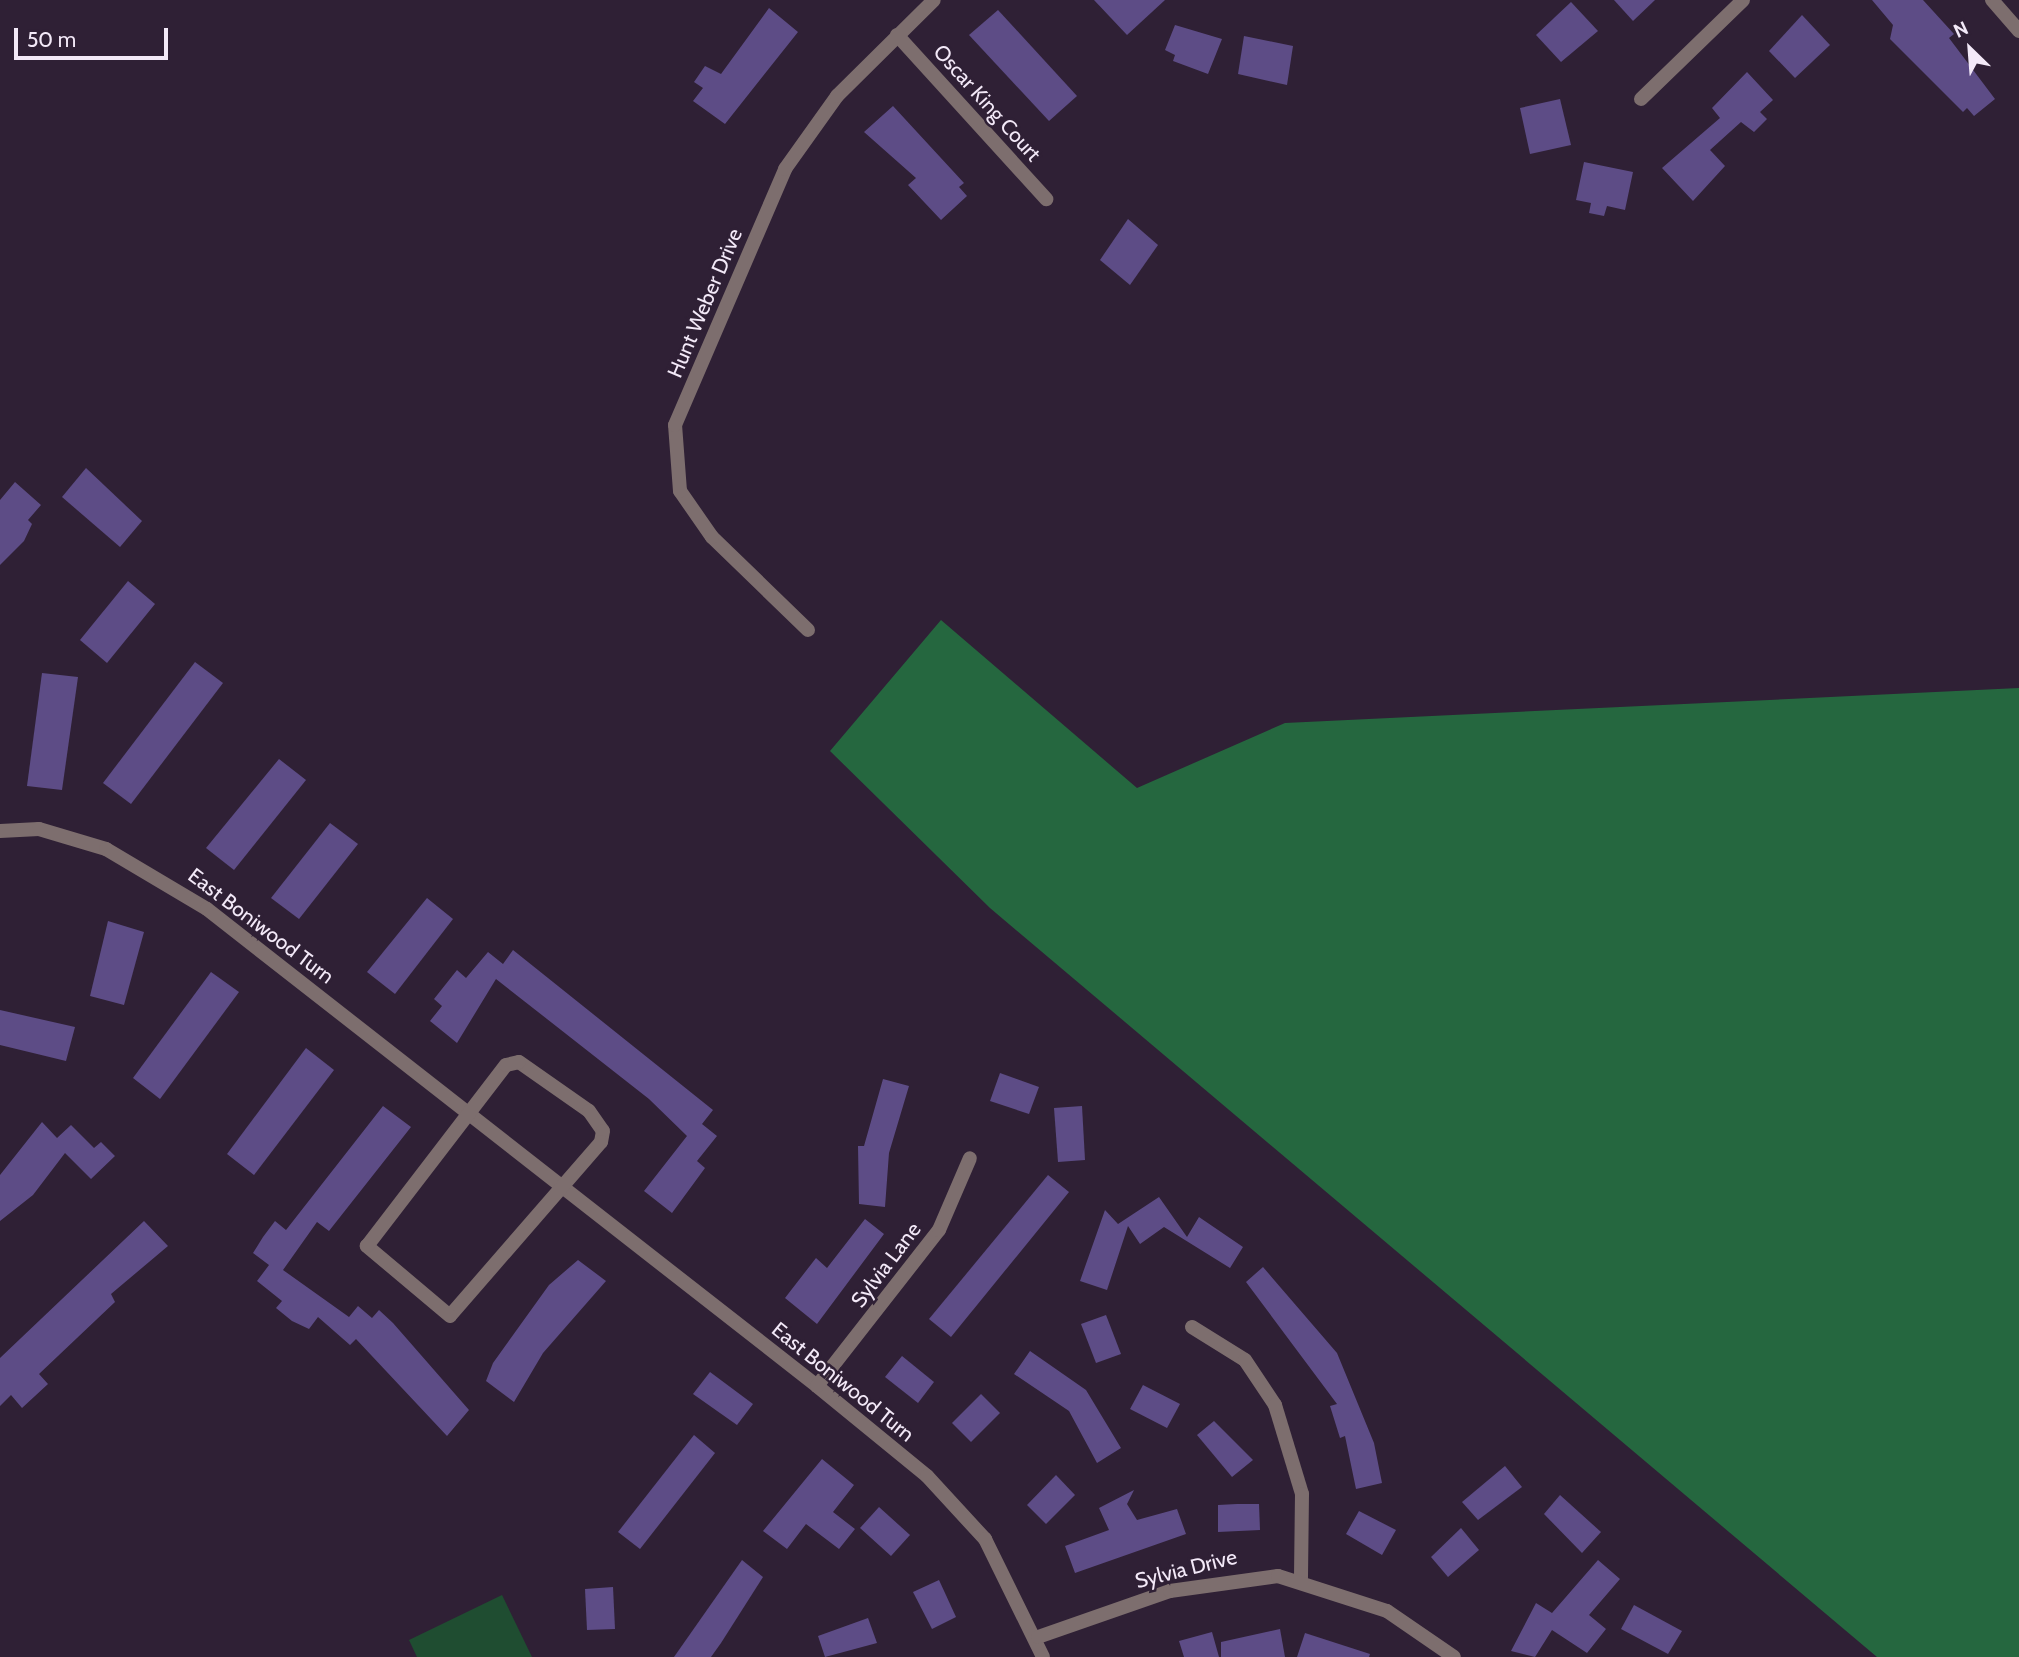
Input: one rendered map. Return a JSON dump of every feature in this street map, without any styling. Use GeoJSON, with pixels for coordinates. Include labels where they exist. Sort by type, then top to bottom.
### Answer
{"type":"FeatureCollection","features":[{"type":"Feature","properties":{"kind":"street","name":"Hunt Weber Drive"},"geometry":{"type":"LineString","coordinates":[[808,631],[712,537],[680,491],[675,425],[785,169],[837,96],[934,0]]}},
{"type":"Feature","properties":{"kind":"street"},"geometry":{"type":"LineString","coordinates":[[1641,99],[1743,0]]}},
{"type":"Feature","properties":{"kind":"street"},"geometry":{"type":"LineString","coordinates":[[1992,0],[2019,31]]}},
{"type":"Feature","properties":{"kind":"street","name":"Oscar King Court"},"geometry":{"type":"LineString","coordinates":[[897,35],[1046,199]]}},
{"type":"Feature","properties":{"kind":"street","name":"East Boniwood Turn"},"geometry":{"type":"LineString","coordinates":[[0,831],[39,829],[139,863],[470,1115],[559,1189],[817,1386],[960,1508],[991,1549],[1038,1637],[1044,1657]]}},
{"type":"Feature","properties":{"kind":"street"},"geometry":{"type":"LineString","coordinates":[[519,1062],[562,1088],[603,1132],[592,1158],[559,1189],[450,1316],[367,1246],[470,1115],[506,1065],[519,1062]]}},
{"type":"Feature","properties":{"kind":"street","name":"Sylvia Lane"},"geometry":{"type":"LineString","coordinates":[[817,1386],[939,1230],[970,1158]]}},
{"type":"Feature","properties":{"kind":"street"},"geometry":{"type":"LineString","coordinates":[[1192,1327],[1245,1360],[1275,1405],[1302,1494],[1301,1579]]}},
{"type":"Feature","properties":{"kind":"street","name":"Sylvia Drive"},"geometry":{"type":"LineString","coordinates":[[1038,1637],[1222,1579],[1301,1579],[1387,1611],[1454,1657]]}},
{"type":"Feature","properties":{"kind":"green space"},"geometry":{"type":"Polygon","coordinates":[[[941,620],[1137,788],[1285,723],[2019,688],[2019,1657],[1877,1657],[990,908],[830,751],[941,620]]]}},
{"type":"Feature","properties":{"kind":"green space"},"geometry":{"type":"Polygon","coordinates":[[[502,1595],[532,1657],[417,1657],[409,1640],[502,1595]]]}},
{"type":"Feature","properties":{"kind":"building"},"geometry":{"type":"Polygon","coordinates":[[[1094,0],[1165,0],[1127,35],[1094,0]]]}},
{"type":"Feature","properties":{"kind":"building"},"geometry":{"type":"Polygon","coordinates":[[[1614,0],[1655,0],[1633,21],[1614,0]]]}},
{"type":"Feature","properties":{"kind":"building"},"geometry":{"type":"Polygon","coordinates":[[[1872,0],[1923,0],[1954,34],[1949,38],[1995,99],[1974,116],[1967,108],[1963,112],[1890,39],[1893,25],[1872,0]]]}},
{"type":"Feature","properties":{"kind":"building"},"geometry":{"type":"Polygon","coordinates":[[[1571,2],[1598,31],[1561,62],[1536,35],[1571,2]]]}},
{"type":"Feature","properties":{"kind":"building"},"geometry":{"type":"Polygon","coordinates":[[[769,8],[798,32],[725,124],[693,101],[703,88],[694,82],[705,66],[721,74],[769,8]]]}},
{"type":"Feature","properties":{"kind":"building"},"geometry":{"type":"Polygon","coordinates":[[[998,10],[1077,96],[1049,121],[969,35],[998,10]]]}},
{"type":"Feature","properties":{"kind":"building"},"geometry":{"type":"Polygon","coordinates":[[[1802,15],[1830,45],[1795,78],[1769,51],[1802,15]]]}},
{"type":"Feature","properties":{"kind":"building"},"geometry":{"type":"Polygon","coordinates":[[[1175,25],[1222,39],[1208,74],[1173,61],[1175,55],[1165,50],[1175,25]]]}},
{"type":"Feature","properties":{"kind":"building"},"geometry":{"type":"Polygon","coordinates":[[[1244,36],[1293,46],[1287,85],[1238,74],[1244,36]]]}},
{"type":"Feature","properties":{"kind":"building"},"geometry":{"type":"Polygon","coordinates":[[[1747,72],[1773,100],[1760,112],[1767,119],[1754,132],[1741,122],[1710,150],[1725,166],[1693,201],[1662,168],[1720,118],[1712,108],[1747,72]]]}},
{"type":"Feature","properties":{"kind":"building"},"geometry":{"type":"Polygon","coordinates":[[[1560,99],[1571,145],[1530,154],[1520,108],[1560,99]]]}},
{"type":"Feature","properties":{"kind":"building"},"geometry":{"type":"Polygon","coordinates":[[[893,106],[964,183],[959,187],[967,196],[941,220],[908,185],[916,178],[864,132],[893,106]]]}},
{"type":"Feature","properties":{"kind":"building"},"geometry":{"type":"Polygon","coordinates":[[[1584,162],[1633,172],[1625,210],[1607,206],[1604,216],[1589,213],[1591,203],[1576,200],[1584,162]]]}},
{"type":"Feature","properties":{"kind":"building"},"geometry":{"type":"Polygon","coordinates":[[[1128,219],[1158,245],[1130,285],[1100,260],[1128,219]]]}},
{"type":"Feature","properties":{"kind":"building"},"geometry":{"type":"Polygon","coordinates":[[[86,468],[142,521],[120,547],[62,497],[86,468]]]}},
{"type":"Feature","properties":{"kind":"building"},"geometry":{"type":"Polygon","coordinates":[[[15,482],[41,505],[28,520],[32,524],[24,541],[0,565],[0,500],[15,482]]]}},
{"type":"Feature","properties":{"kind":"building"},"geometry":{"type":"Polygon","coordinates":[[[128,581],[155,604],[107,663],[80,640],[128,581]]]}},
{"type":"Feature","properties":{"kind":"building"},"geometry":{"type":"Polygon","coordinates":[[[195,662],[223,683],[131,804],[103,783],[195,662]]]}},
{"type":"Feature","properties":{"kind":"building"},"geometry":{"type":"Polygon","coordinates":[[[42,673],[78,677],[62,790],[27,786],[42,673]]]}},
{"type":"Feature","properties":{"kind":"building"},"geometry":{"type":"Polygon","coordinates":[[[279,759],[306,780],[234,870],[206,848],[279,759]]]}},
{"type":"Feature","properties":{"kind":"building"},"geometry":{"type":"Polygon","coordinates":[[[330,823],[358,844],[299,919],[271,898],[330,823]]]}},
{"type":"Feature","properties":{"kind":"building"},"geometry":{"type":"Polygon","coordinates":[[[427,898],[453,919],[395,994],[367,972],[427,898]]]}},
{"type":"Feature","properties":{"kind":"building"},"geometry":{"type":"Polygon","coordinates":[[[108,921],[144,932],[124,1005],[90,996],[108,921]]]}},
{"type":"Feature","properties":{"kind":"building"},"geometry":{"type":"Polygon","coordinates":[[[513,950],[713,1110],[702,1124],[717,1136],[697,1161],[705,1168],[672,1213],[644,1191],[687,1136],[649,1099],[496,979],[457,1043],[430,1021],[442,1006],[434,999],[457,970],[466,978],[488,952],[503,964],[513,950]]]}},
{"type":"Feature","properties":{"kind":"building"},"geometry":{"type":"Polygon","coordinates":[[[211,972],[239,992],[160,1099],[133,1078],[211,972]]]}},
{"type":"Feature","properties":{"kind":"building"},"geometry":{"type":"Polygon","coordinates":[[[0,1010],[75,1027],[66,1061],[0,1045],[0,1010]]]}},
{"type":"Feature","properties":{"kind":"building"},"geometry":{"type":"Polygon","coordinates":[[[306,1048],[334,1070],[254,1175],[227,1154],[306,1048]]]}},
{"type":"Feature","properties":{"kind":"building"},"geometry":{"type":"Polygon","coordinates":[[[1000,1073],[1039,1087],[1029,1114],[990,1101],[1000,1073]]]}},
{"type":"Feature","properties":{"kind":"building"},"geometry":{"type":"Polygon","coordinates":[[[883,1079],[909,1086],[889,1153],[885,1207],[859,1204],[858,1146],[864,1146],[883,1079]]]}},
{"type":"Feature","properties":{"kind":"building"},"geometry":{"type":"Polygon","coordinates":[[[383,1106],[411,1127],[329,1231],[317,1222],[283,1270],[349,1317],[358,1306],[372,1318],[379,1310],[393,1323],[469,1410],[447,1436],[356,1339],[350,1345],[318,1317],[309,1329],[292,1321],[276,1308],[282,1301],[257,1281],[269,1265],[253,1253],[263,1237],[275,1221],[286,1230],[383,1106]]]}},
{"type":"Feature","properties":{"kind":"building"},"geometry":{"type":"Polygon","coordinates":[[[1082,1106],[1085,1160],[1058,1162],[1054,1108],[1082,1106]]]}},
{"type":"Feature","properties":{"kind":"building"},"geometry":{"type":"Polygon","coordinates":[[[42,1122],[57,1138],[71,1125],[94,1148],[101,1142],[115,1156],[91,1179],[65,1153],[33,1195],[0,1221],[0,1175],[42,1122]]]}},
{"type":"Feature","properties":{"kind":"building"},"geometry":{"type":"Polygon","coordinates":[[[1048,1175],[1069,1192],[951,1337],[929,1319],[1048,1175]]]}},
{"type":"Feature","properties":{"kind":"building"},"geometry":{"type":"Polygon","coordinates":[[[1159,1197],[1187,1237],[1199,1217],[1243,1247],[1230,1268],[1164,1227],[1140,1244],[1128,1226],[1107,1290],[1080,1281],[1105,1210],[1118,1224],[1159,1197]]]}},
{"type":"Feature","properties":{"kind":"building"},"geometry":{"type":"Polygon","coordinates":[[[865,1219],[884,1234],[817,1324],[785,1298],[816,1258],[827,1268],[865,1219]]]}},
{"type":"Feature","properties":{"kind":"building"},"geometry":{"type":"Polygon","coordinates":[[[144,1221],[168,1246],[111,1294],[115,1302],[39,1374],[48,1384],[22,1408],[11,1395],[0,1406],[0,1358],[144,1221]]]}},
{"type":"Feature","properties":{"kind":"building"},"geometry":{"type":"Polygon","coordinates":[[[578,1260],[606,1281],[543,1353],[514,1402],[486,1381],[493,1363],[549,1285],[578,1260]]]}},
{"type":"Feature","properties":{"kind":"building"},"geometry":{"type":"Polygon","coordinates":[[[1263,1267],[1337,1353],[1374,1443],[1382,1483],[1356,1489],[1345,1436],[1340,1438],[1330,1406],[1337,1404],[1246,1282],[1263,1267]]]}},
{"type":"Feature","properties":{"kind":"building"},"geometry":{"type":"Polygon","coordinates":[[[1106,1315],[1121,1354],[1096,1363],[1081,1324],[1106,1315]]]}},
{"type":"Feature","properties":{"kind":"building"},"geometry":{"type":"Polygon","coordinates":[[[1030,1351],[1086,1390],[1121,1448],[1097,1463],[1069,1411],[1014,1374],[1030,1351]]]}},
{"type":"Feature","properties":{"kind":"building"},"geometry":{"type":"Polygon","coordinates":[[[902,1356],[934,1382],[918,1403],[885,1377],[902,1356]]]}},
{"type":"Feature","properties":{"kind":"building"},"geometry":{"type":"Polygon","coordinates":[[[710,1372],[753,1404],[737,1425],[693,1394],[710,1372]]]}},
{"type":"Feature","properties":{"kind":"building"},"geometry":{"type":"Polygon","coordinates":[[[1143,1385],[1180,1404],[1167,1428],[1130,1409],[1143,1385]]]}},
{"type":"Feature","properties":{"kind":"building"},"geometry":{"type":"Polygon","coordinates":[[[981,1394],[1000,1413],[971,1442],[952,1423],[981,1394]]]}},
{"type":"Feature","properties":{"kind":"building"},"geometry":{"type":"Polygon","coordinates":[[[1214,1421],[1253,1460],[1232,1477],[1197,1435],[1214,1421]]]}},
{"type":"Feature","properties":{"kind":"building"},"geometry":{"type":"Polygon","coordinates":[[[694,1435],[715,1453],[640,1549],[618,1532],[694,1435]]]}},
{"type":"Feature","properties":{"kind":"building"},"geometry":{"type":"Polygon","coordinates":[[[822,1459],[854,1485],[833,1512],[855,1529],[839,1549],[806,1524],[787,1549],[763,1531],[822,1459]]]}},
{"type":"Feature","properties":{"kind":"building"},"geometry":{"type":"Polygon","coordinates":[[[1505,1466],[1522,1487],[1478,1520],[1462,1502],[1505,1466]]]}},
{"type":"Feature","properties":{"kind":"building"},"geometry":{"type":"Polygon","coordinates":[[[1056,1475],[1075,1495],[1046,1524],[1027,1505],[1056,1475]]]}},
{"type":"Feature","properties":{"kind":"building"},"geometry":{"type":"Polygon","coordinates":[[[1134,1490],[1127,1504],[1137,1520],[1177,1509],[1186,1534],[1075,1573],[1065,1546],[1109,1530],[1099,1508],[1134,1490]]]}},
{"type":"Feature","properties":{"kind":"building"},"geometry":{"type":"Polygon","coordinates":[[[1560,1495],[1601,1532],[1582,1553],[1544,1514],[1560,1495]]]}},
{"type":"Feature","properties":{"kind":"building"},"geometry":{"type":"Polygon","coordinates":[[[1259,1504],[1260,1530],[1218,1532],[1218,1505],[1259,1504]]]}},
{"type":"Feature","properties":{"kind":"building"},"geometry":{"type":"Polygon","coordinates":[[[879,1507],[910,1535],[891,1556],[860,1528],[879,1507]]]}},
{"type":"Feature","properties":{"kind":"building"},"geometry":{"type":"Polygon","coordinates":[[[1359,1511],[1396,1530],[1382,1555],[1346,1534],[1359,1511]]]}},
{"type":"Feature","properties":{"kind":"building"},"geometry":{"type":"Polygon","coordinates":[[[1461,1528],[1479,1550],[1448,1577],[1431,1557],[1461,1528]]]}},
{"type":"Feature","properties":{"kind":"building"},"geometry":{"type":"Polygon","coordinates":[[[742,1560],[763,1577],[721,1643],[711,1657],[674,1657],[742,1560]]]}},
{"type":"Feature","properties":{"kind":"building"},"geometry":{"type":"Polygon","coordinates":[[[1598,1560],[1620,1579],[1589,1615],[1606,1629],[1587,1653],[1552,1630],[1535,1657],[1511,1651],[1536,1603],[1552,1613],[1598,1560]]]}},
{"type":"Feature","properties":{"kind":"building"},"geometry":{"type":"Polygon","coordinates":[[[939,1580],[956,1617],[932,1629],[913,1592],[939,1580]]]}},
{"type":"Feature","properties":{"kind":"building"},"geometry":{"type":"Polygon","coordinates":[[[613,1587],[615,1629],[587,1630],[585,1589],[613,1587]]]}},
{"type":"Feature","properties":{"kind":"building"},"geometry":{"type":"Polygon","coordinates":[[[1634,1605],[1682,1631],[1668,1654],[1621,1629],[1634,1605]]]}},
{"type":"Feature","properties":{"kind":"building"},"geometry":{"type":"Polygon","coordinates":[[[868,1618],[877,1643],[825,1657],[818,1636],[868,1618]]]}},
{"type":"Feature","properties":{"kind":"building"},"geometry":{"type":"Polygon","coordinates":[[[1280,1629],[1285,1657],[1221,1657],[1221,1642],[1280,1629]]]}},
{"type":"Feature","properties":{"kind":"building"},"geometry":{"type":"Polygon","coordinates":[[[1212,1632],[1219,1657],[1184,1657],[1179,1641],[1212,1632]]]}},
{"type":"Feature","properties":{"kind":"building"},"geometry":{"type":"Polygon","coordinates":[[[1305,1633],[1370,1654],[1369,1657],[1297,1657],[1305,1633]]]}}]}
